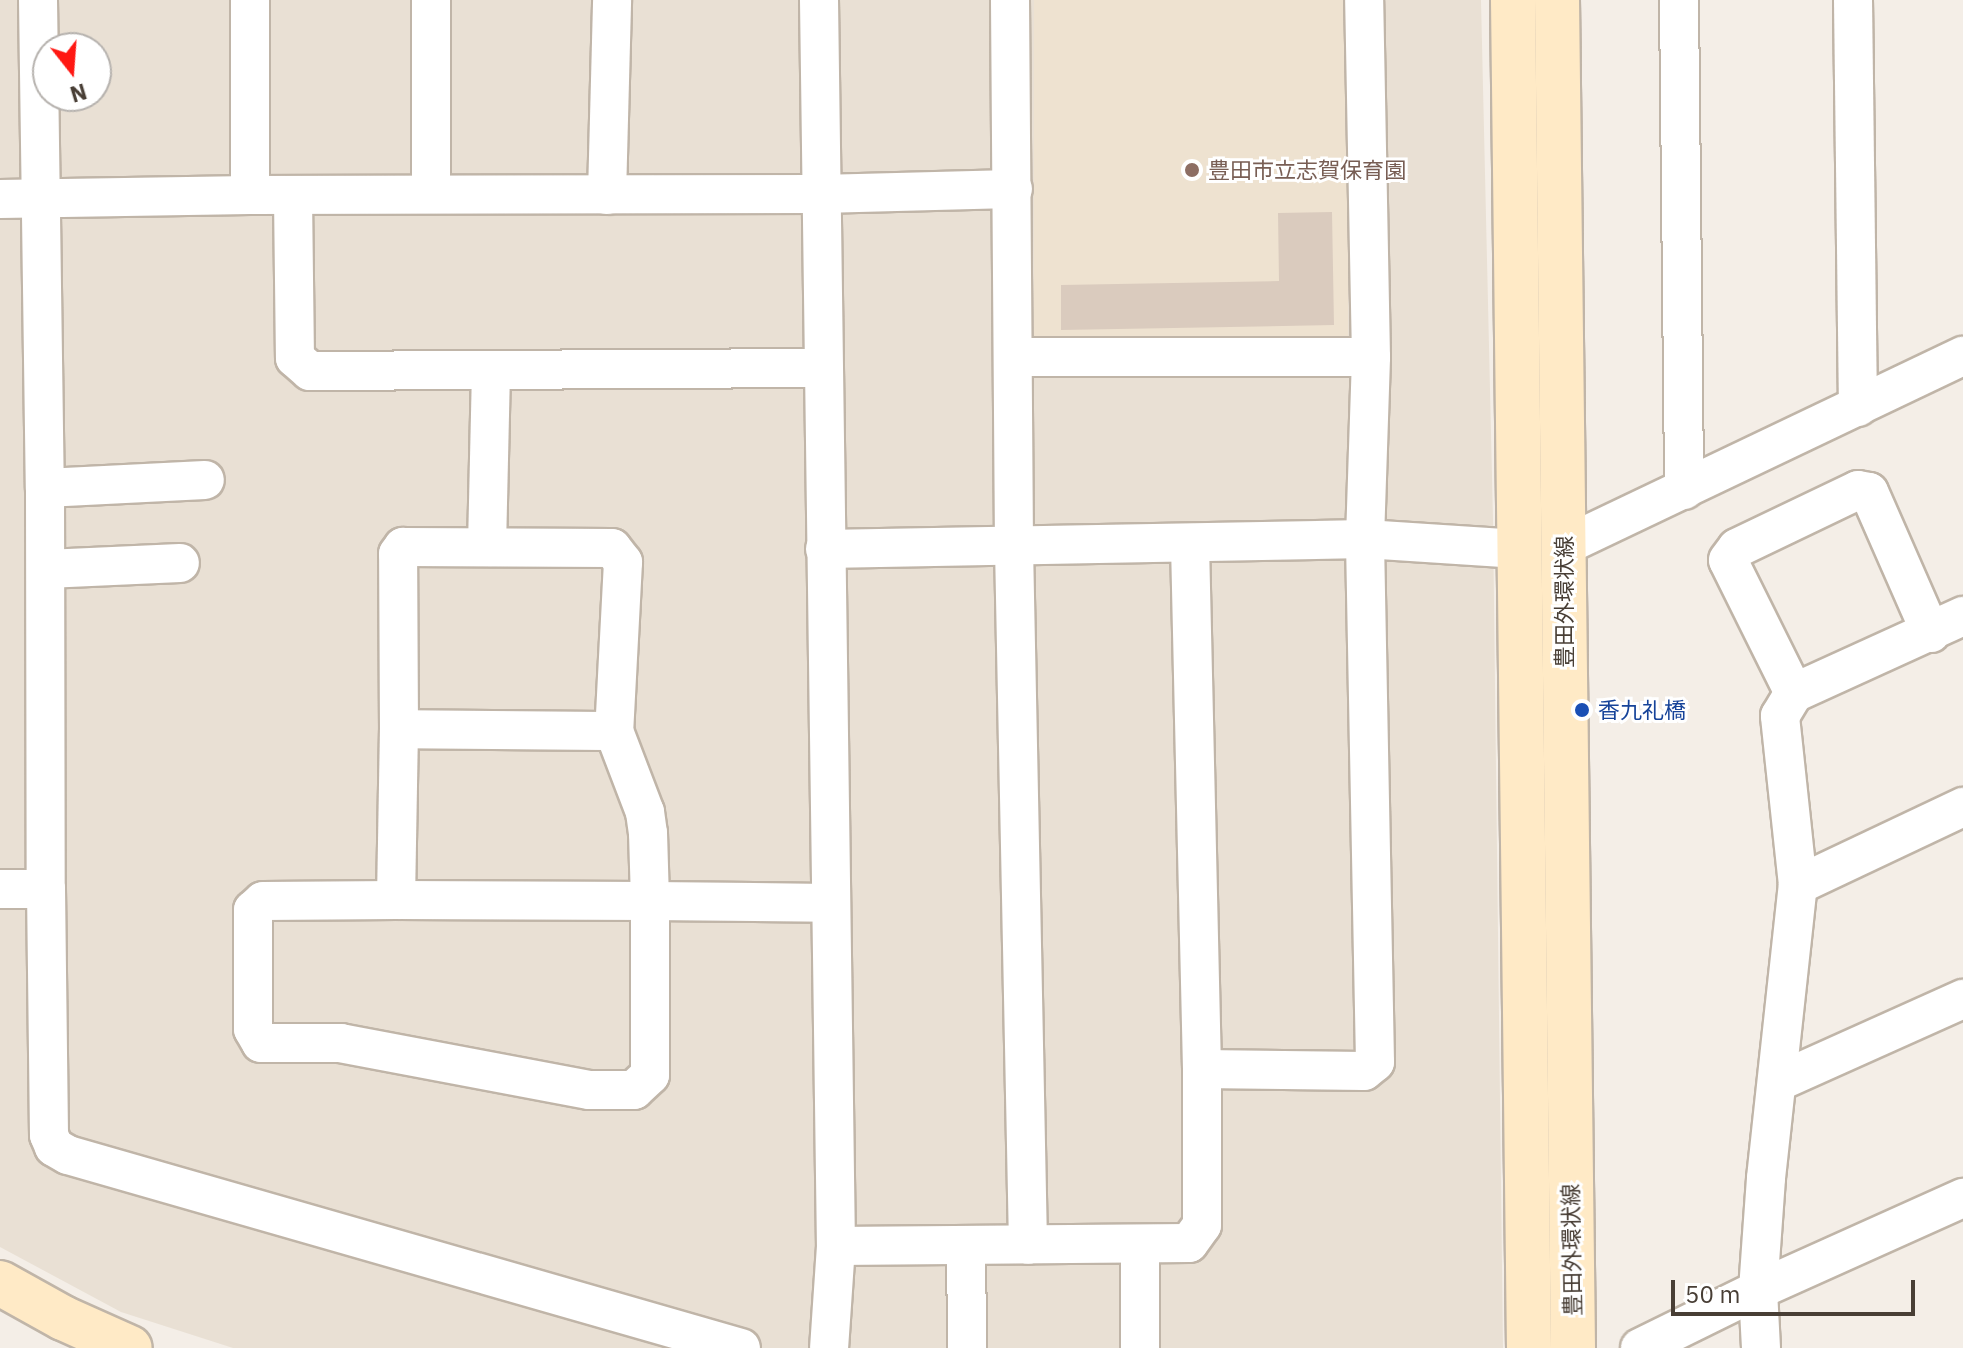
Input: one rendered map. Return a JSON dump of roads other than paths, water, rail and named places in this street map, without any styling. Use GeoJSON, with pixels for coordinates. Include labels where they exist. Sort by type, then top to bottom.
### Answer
{"type":"FeatureCollection","features":[{"type":"Feature","properties":{"kind":"street"},"geometry":{"type":"LineString","coordinates":[[38,0],[46,569],[49,1135],[54,1147],[68,1155],[741,1348]]}},
{"type":"Feature","properties":{"kind":"street"},"geometry":{"type":"LineString","coordinates":[[250,0],[250,195]]}},
{"type":"Feature","properties":{"kind":"street"},"geometry":{"type":"LineString","coordinates":[[431,0],[431,194]]}},
{"type":"Feature","properties":{"kind":"street"},"geometry":{"type":"LineString","coordinates":[[607,195],[612,0]]}},
{"type":"Feature","properties":{"kind":"street"},"geometry":{"type":"LineString","coordinates":[[819,0],[836,1246],[829,1348]]}},
{"type":"Feature","properties":{"kind":"street"},"geometry":{"type":"LineString","coordinates":[[1010,0],[1014,547],[1028,1245]]}},
{"type":"Feature","properties":{"kind":"street"},"geometry":{"type":"LineString","coordinates":[[1202,1069],[1364,1071],[1375,1062],[1365,539],[1371,357],[1364,0]]}},
{"type":"Feature","properties":{"kind":"street","name":"豊田外環状線"},"geometry":{"type":"LineString","coordinates":[[1513,0],[1529,1348]]}},
{"type":"Feature","properties":{"kind":"street","name":"豊田外環状線"},"geometry":{"type":"LineString","coordinates":[[1557,0],[1573,1348]]}},
{"type":"Feature","properties":{"kind":"street"},"geometry":{"type":"LineString","coordinates":[[1679,0],[1684,490]]}},
{"type":"Feature","properties":{"kind":"street"},"geometry":{"type":"LineString","coordinates":[[1853,0],[1858,407]]}},
{"type":"Feature","properties":{"kind":"street"},"geometry":{"type":"LineString","coordinates":[[0,199],[250,195],[820,194],[1013,189]]}},
{"type":"Feature","properties":{"kind":"street"},"geometry":{"type":"LineString","coordinates":[[293,197],[295,358],[310,371],[823,368]]}},
{"type":"Feature","properties":{"kind":"street"},"geometry":{"type":"LineString","coordinates":[[1564,546],[1963,356]]}},
{"type":"Feature","properties":{"kind":"street"},"geometry":{"type":"LineString","coordinates":[[1013,357],[1371,357]]}},
{"type":"Feature","properties":{"kind":"street"},"geometry":{"type":"LineString","coordinates":[[487,547],[491,372]]}},
{"type":"Feature","properties":{"kind":"street"},"geometry":{"type":"LineString","coordinates":[[45,488],[205,480]]}},
{"type":"Feature","properties":{"kind":"street"},"geometry":{"type":"LineString","coordinates":[[1761,1348],[1758,1290],[1798,885],[1780,716],[1794,693],[1947,624],[1869,492],[1858,490],[1737,548],[1728,560],[1794,693]]}},
{"type":"Feature","properties":{"kind":"street"},"geometry":{"type":"LineString","coordinates":[[825,549],[1365,539],[1519,549]]}},
{"type":"Feature","properties":{"kind":"street"},"geometry":{"type":"LineString","coordinates":[[836,1246],[1189,1243],[1202,1225],[1202,1069],[1190,543]]}},
{"type":"Feature","properties":{"kind":"street"},"geometry":{"type":"LineString","coordinates":[[396,900],[398,554],[409,544],[612,548],[623,562],[614,731],[645,812],[650,901],[650,1075],[634,1090],[589,1090],[341,1043],[261,1043],[253,1029],[253,910],[263,901],[396,900],[650,901],[829,903]]}},
{"type":"Feature","properties":{"kind":"street"},"geometry":{"type":"LineString","coordinates":[[46,569],[180,563]]}},
{"type":"Feature","properties":{"kind":"street"},"geometry":{"type":"LineString","coordinates":[[399,729],[614,731]]}},
{"type":"Feature","properties":{"kind":"street"},"geometry":{"type":"LineString","coordinates":[[1798,885],[1963,807]]}},
{"type":"Feature","properties":{"kind":"street"},"geometry":{"type":"LineString","coordinates":[[0,889],[46,889]]}},
{"type":"Feature","properties":{"kind":"street"},"geometry":{"type":"LineString","coordinates":[[1778,1082],[1963,999]]}},
{"type":"Feature","properties":{"kind":"street"},"geometry":{"type":"LineString","coordinates":[[1640,1348],[1758,1290],[1963,1198]]}},
{"type":"Feature","properties":{"kind":"street"},"geometry":{"type":"LineString","coordinates":[[966,1245],[967,1348]]}},
{"type":"Feature","properties":{"kind":"street"},"geometry":{"type":"LineString","coordinates":[[1140,1245],[1140,1348]]}},
{"type":"Feature","properties":{"kind":"street"},"geometry":{"type":"LineString","coordinates":[[0,1283],[63,1318],[130,1348]]}},
{"type":"Feature","properties":{"kind":"place","name":"豊田市立志賀保育園"},"geometry":{"type":"Point","coordinates":[1192,170]}},
{"type":"Feature","properties":{"kind":"place","name":"香九礼橋"},"geometry":{"type":"Point","coordinates":[1582,710]}}]}
